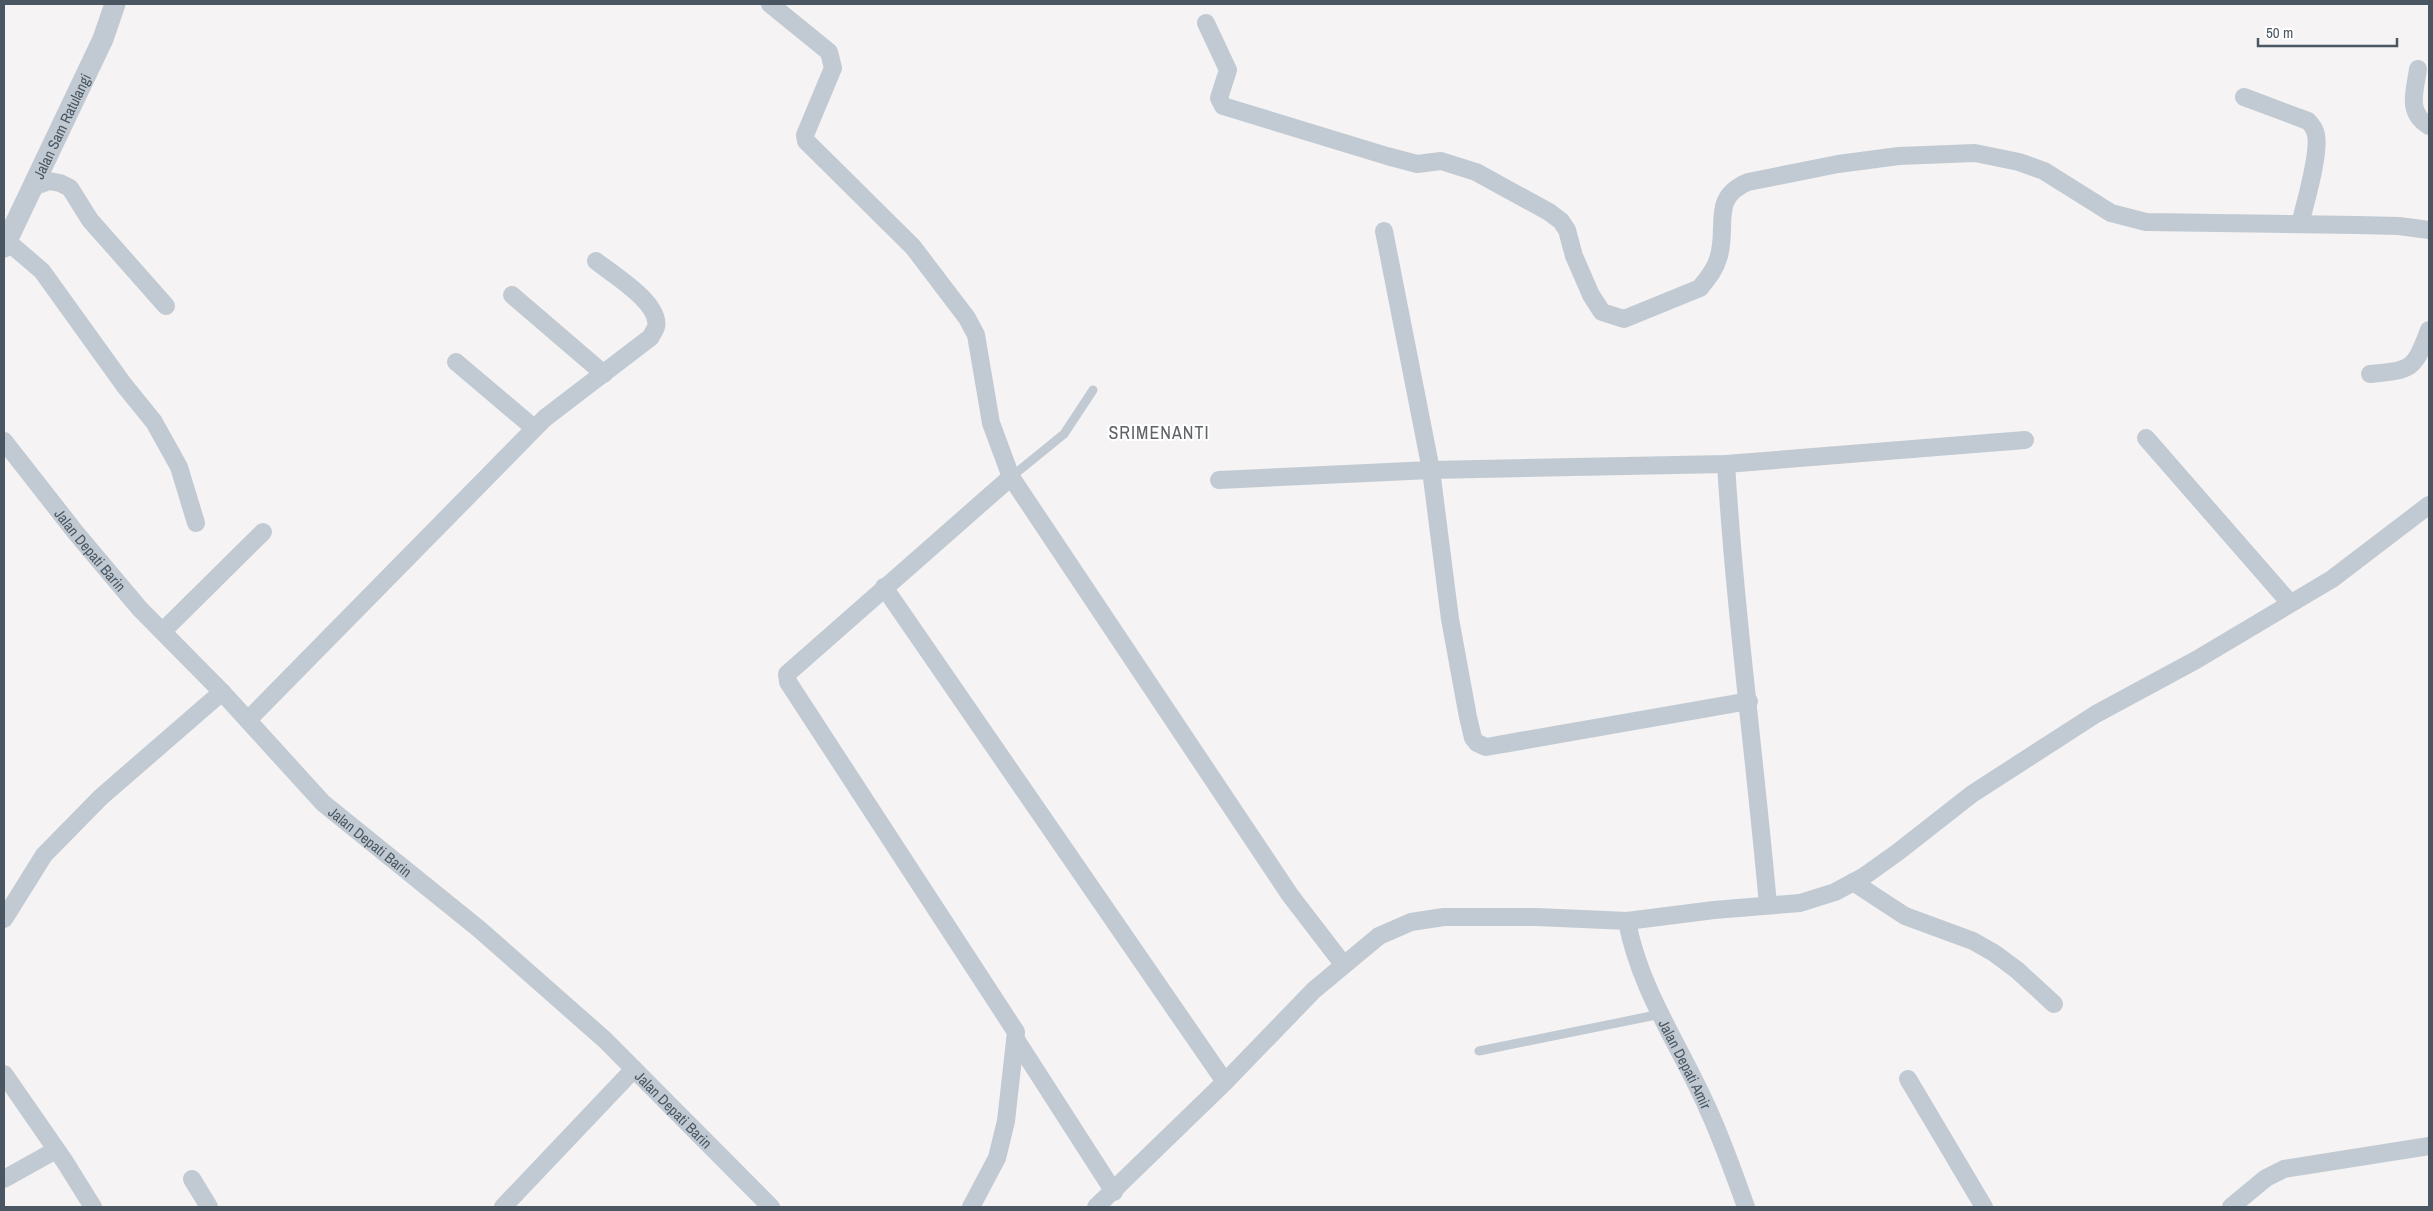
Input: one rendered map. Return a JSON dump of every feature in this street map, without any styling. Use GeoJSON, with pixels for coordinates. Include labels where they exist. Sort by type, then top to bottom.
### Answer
{"type":"FeatureCollection","features":[{"type":"Feature","properties":{"kind":"street","name":"Jalan Sam Ratulangi"},"geometry":{"type":"LineString","coordinates":[[5,244],[103,39],[116,4]]}},
{"type":"Feature","properties":{"kind":"street"},"geometry":{"type":"LineString","coordinates":[[770,4],[829,52],[832,58],[833,68],[805,135],[806,141],[913,247],[971,326],[976,335],[991,423],[1011,477],[1290,896],[1342,964]]}},
{"type":"Feature","properties":{"kind":"street"},"geometry":{"type":"LineString","coordinates":[[1206,23],[1228,70],[1219,98],[1223,106],[1417,164],[1441,161],[1476,172],[1549,212],[1561,221],[1567,230],[1574,256],[1591,295],[1602,312],[1624,320],[1700,288],[1709,278],[1718,259],[1721,247],[1723,207],[1735,188],[1748,182],[1838,164],[1899,156],[1975,153],[2019,162],[2044,171],[2097,206],[2127,218],[2146,222],[2399,226],[2429,230]]}},
{"type":"Feature","properties":{"kind":"street"},"geometry":{"type":"LineString","coordinates":[[2418,69],[2413,104],[2419,120],[2429,126]]}},
{"type":"Feature","properties":{"kind":"street"},"geometry":{"type":"LineString","coordinates":[[2244,97],[2308,121],[2313,126],[2317,140],[2310,187],[2300,224]]}},
{"type":"Feature","properties":{"kind":"street"},"geometry":{"type":"LineString","coordinates":[[34,186],[49,181],[60,183],[70,188],[90,220],[166,306]]}},
{"type":"Feature","properties":{"kind":"street"},"geometry":{"type":"LineString","coordinates":[[1384,231],[1431,470],[1450,619],[1468,717],[1473,738],[1477,744],[1486,747],[1749,701]]}},
{"type":"Feature","properties":{"kind":"street"},"geometry":{"type":"LineString","coordinates":[[5,244],[42,271],[124,385],[154,422],[179,467],[196,523]]}},
{"type":"Feature","properties":{"kind":"street"},"geometry":{"type":"LineString","coordinates":[[248,720],[534,428],[650,338],[656,327],[656,320],[647,303],[634,290],[596,262]]}},
{"type":"Feature","properties":{"kind":"street"},"geometry":{"type":"LineString","coordinates":[[512,295],[604,374]]}},
{"type":"Feature","properties":{"kind":"street"},"geometry":{"type":"LineString","coordinates":[[2370,374],[2408,368],[2420,356],[2429,330]]}},
{"type":"Feature","properties":{"kind":"street"},"geometry":{"type":"LineString","coordinates":[[456,362],[534,428]]}},
{"type":"Feature","properties":{"kind":"street"},"geometry":{"type":"LineString","coordinates":[[2146,438],[2290,603]]}},
{"type":"Feature","properties":{"kind":"street"},"geometry":{"type":"LineString","coordinates":[[1219,480],[1431,470],[1726,464],[2025,440]]}},
{"type":"Feature","properties":{"kind":"street","name":"Jalan Depati Barin"},"geometry":{"type":"LineString","coordinates":[[4,441],[76,533],[140,609],[222,692],[324,803],[480,929],[605,1040],[771,1207]]}},
{"type":"Feature","properties":{"kind":"street"},"geometry":{"type":"LineString","coordinates":[[1726,464],[1730,527],[1749,701],[1768,905]]}},
{"type":"Feature","properties":{"kind":"street"},"geometry":{"type":"LineString","coordinates":[[1011,477],[788,670],[787,678],[1012,1024],[1017,1040],[1114,1192]]}},
{"type":"Feature","properties":{"kind":"street"},"geometry":{"type":"LineString","coordinates":[[1096,1207],[1114,1192],[1225,1082],[1314,990],[1342,964],[1379,936],[1411,922],[1444,918],[1537,916],[1626,921],[1800,903],[1835,892],[1898,852],[1972,794],[2096,714],[2231,640],[2332,579],[2429,505]]}},
{"type":"Feature","properties":{"kind":"street"},"geometry":{"type":"LineString","coordinates":[[163,631],[263,532]]}},
{"type":"Feature","properties":{"kind":"street"},"geometry":{"type":"LineString","coordinates":[[884,587],[1225,1082]]}},
{"type":"Feature","properties":{"kind":"street"},"geometry":{"type":"LineString","coordinates":[[4,919],[44,855],[101,797],[222,692]]}},
{"type":"Feature","properties":{"kind":"street"},"geometry":{"type":"LineString","coordinates":[[1853,882],[1905,916],[1973,942],[1994,953],[2017,970],[2054,1004]]}},
{"type":"Feature","properties":{"kind":"street","name":"Jalan Depati Amir"},"geometry":{"type":"LineString","coordinates":[[1626,921],[1631,944],[1661,1014],[1708,1107],[1746,1207]]}},
{"type":"Feature","properties":{"kind":"street"},"geometry":{"type":"LineString","coordinates":[[971,1207],[997,1158],[1006,1121],[1017,1040]]}},
{"type":"Feature","properties":{"kind":"street"},"geometry":{"type":"LineString","coordinates":[[503,1207],[634,1068]]}},
{"type":"Feature","properties":{"kind":"street"},"geometry":{"type":"LineString","coordinates":[[4,1074],[93,1207]]}},
{"type":"Feature","properties":{"kind":"street"},"geometry":{"type":"LineString","coordinates":[[1908,1079],[1984,1207]]}},
{"type":"Feature","properties":{"kind":"street"},"geometry":{"type":"LineString","coordinates":[[2231,1207],[2266,1178],[2284,1170],[2429,1146]]}},
{"type":"Feature","properties":{"kind":"street"},"geometry":{"type":"LineString","coordinates":[[4,1179],[56,1150]]}},
{"type":"Feature","properties":{"kind":"street"},"geometry":{"type":"LineString","coordinates":[[192,1179],[209,1207]]}},
{"type":"Feature","properties":{"kind":"lane"},"geometry":{"type":"LineString","coordinates":[[1011,477],[1064,434],[1093,390]]}},
{"type":"Feature","properties":{"kind":"lane"},"geometry":{"type":"LineString","coordinates":[[1479,1051],[1661,1014]]}},
{"type":"Feature","properties":{"kind":"district","name":"SRIMENANTI"},"geometry":{"type":"Point","coordinates":[1159,432]}}]}
